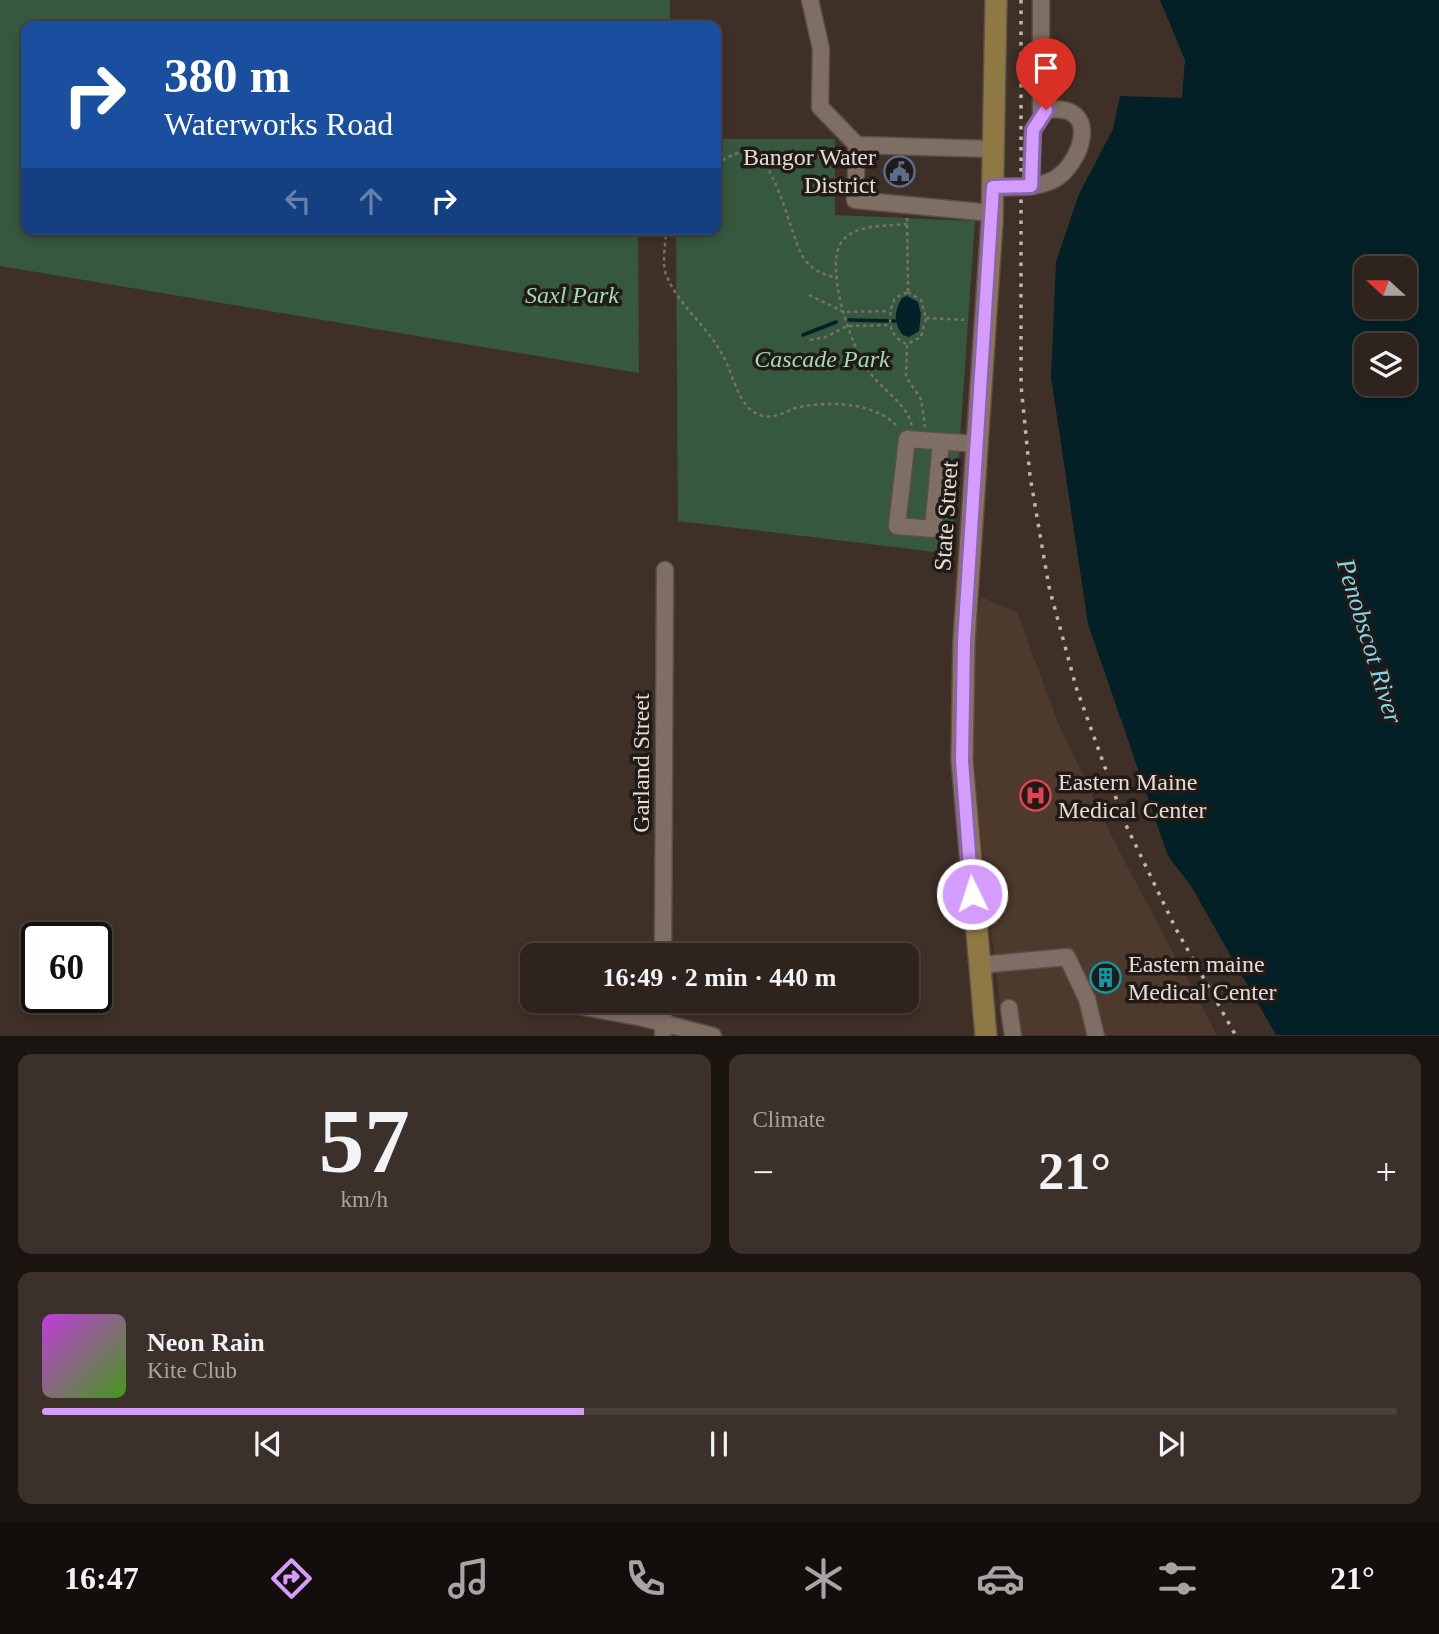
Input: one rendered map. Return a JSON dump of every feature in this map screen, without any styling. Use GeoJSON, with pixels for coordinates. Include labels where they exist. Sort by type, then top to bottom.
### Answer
{"type":"FeatureCollection","features":[{"type":"Feature","properties":{"kind":"main road","name":"State Street"},"geometry":{"type":"LineString","coordinates":[[986,1035],[962,760],[964,641],[992,213],[996,0]]}},
{"type":"Feature","properties":{"kind":"street"},"geometry":{"type":"LineString","coordinates":[[810,0],[821,49],[820,107],[856,145],[855,200],[992,213]]}},
{"type":"Feature","properties":{"kind":"street"},"geometry":{"type":"LineString","coordinates":[[1041,0],[1041,116]]}},
{"type":"Feature","properties":{"kind":"street"},"geometry":{"type":"LineString","coordinates":[[993,187],[1031,186],[1051,181],[1066,172],[1076,151],[1082,124],[1077,113],[1069,109],[1046,110],[1041,116],[1033,130],[1031,186]]}},
{"type":"Feature","properties":{"kind":"street"},"geometry":{"type":"LineString","coordinates":[[856,145],[993,149]]}},
{"type":"Feature","properties":{"kind":"street"},"geometry":{"type":"LineString","coordinates":[[927,441],[933,529],[897,526],[907,439],[978,444]]}},
{"type":"Feature","properties":{"kind":"street","name":"Garland Street"},"geometry":{"type":"LineString","coordinates":[[663,943],[665,570]]}},
{"type":"Feature","properties":{"kind":"street"},"geometry":{"type":"LineString","coordinates":[[979,965],[1067,957],[1087,999],[1096,1035]]}},
{"type":"Feature","properties":{"kind":"street"},"geometry":{"type":"LineString","coordinates":[[1009,1008],[1013,1035]]}},
{"type":"Feature","properties":{"kind":"street"},"geometry":{"type":"LineString","coordinates":[[617,1013],[644,1018],[663,1030],[713,1035]]}},
{"type":"Feature","properties":{"kind":"path"},"geometry":{"type":"LineString","coordinates":[[721,161],[741,152],[752,153],[760,159],[782,195],[803,258],[814,270],[838,278]]}},
{"type":"Feature","properties":{"kind":"path"},"geometry":{"type":"LineString","coordinates":[[907,218],[908,292]]}},
{"type":"Feature","properties":{"kind":"path"},"geometry":{"type":"LineString","coordinates":[[907,225],[870,228],[848,235],[839,244],[836,257],[847,326],[868,371],[909,416],[927,441]]}},
{"type":"Feature","properties":{"kind":"path"},"geometry":{"type":"LineString","coordinates":[[666,235],[665,275],[692,318],[722,353],[742,401],[762,416],[777,416],[797,408],[827,404],[867,408],[885,415],[896,425]]}},
{"type":"Feature","properties":{"kind":"path"},"geometry":{"type":"LineString","coordinates":[[908,292],[922,300],[926,318],[921,337],[907,344],[899,341],[890,324],[890,312],[895,298],[908,292]]}},
{"type":"Feature","properties":{"kind":"path"},"geometry":{"type":"LineString","coordinates":[[808,295],[844,312],[890,312]]}},
{"type":"Feature","properties":{"kind":"path"},"geometry":{"type":"LineString","coordinates":[[926,318],[969,320]]}},
{"type":"Feature","properties":{"kind":"path"},"geometry":{"type":"LineString","coordinates":[[810,340],[826,337],[847,326],[890,324]]}},
{"type":"Feature","properties":{"kind":"path"},"geometry":{"type":"LineString","coordinates":[[907,344],[906,377],[924,406],[927,441]]}},
{"type":"Feature","properties":{"kind":"shaded area","name":"Eastern Maine Medical Center"},"geometry":{"type":"Polygon","coordinates":[[[981,597],[1017,612],[1058,723],[1117,847],[1217,1035],[1004,1035],[986,888],[973,745],[976,629],[981,597]]]}},
{"type":"Feature","properties":{"kind":"green space","name":"Saxl Park"},"geometry":{"type":"Polygon","coordinates":[[[0,0],[670,0],[670,21],[21,21],[21,235],[638,235],[639,373],[0,266],[0,0]]]}},
{"type":"Feature","properties":{"kind":"green space","name":"Cascade Park"},"geometry":{"type":"Polygon","coordinates":[[[721,139],[835,139],[835,215],[975,221],[952,554],[678,521],[676,235],[721,235],[721,139]]]}},
{"type":"Feature","properties":{"kind":"water","name":"Penobscot River"},"geometry":{"type":"Polygon","coordinates":[[[1160,0],[1439,0],[1439,1035],[1276,1035],[1191,886],[1168,856],[1088,624],[1051,377],[1056,262],[1079,194],[1113,129],[1120,96],[1182,98],[1185,60],[1160,0]]]}},
{"type":"Feature","properties":{"kind":"water"},"geometry":{"type":"Polygon","coordinates":[[[907,296],[918,302],[921,314],[919,331],[909,337],[903,335],[896,317],[902,298],[907,296]]]}},
{"type":"Feature","properties":{"kind":"waterway"},"geometry":{"type":"LineString","coordinates":[[849,320],[895,321]]}},
{"type":"Feature","properties":{"kind":"waterway"},"geometry":{"type":"LineString","coordinates":[[803,335],[836,322]]}},
{"type":"Feature","properties":{"kind":"railway"},"geometry":{"type":"LineString","coordinates":[[1021,0],[1021,385],[1030,476],[1049,587],[1076,687],[1125,823],[1176,929],[1236,1036]]}},
{"type":"Feature","properties":{"kind":"place","name":"Bangor Water District"},"geometry":{"type":"Point","coordinates":[899,171]}},
{"type":"Feature","properties":{"kind":"place","name":"Eastern Maine Medical Center"},"geometry":{"type":"Point","coordinates":[1035,796]}},
{"type":"Feature","properties":{"kind":"place","name":"Eastern maine Medical Center"},"geometry":{"type":"Point","coordinates":[1105,978]}},
{"type":"Feature","properties":{"kind":"route"},"geometry":{"type":"LineString","coordinates":[[972,894],[962,760],[964,641],[988,305],[993,187],[1031,186],[1033,130],[1046,110]]}}]}
